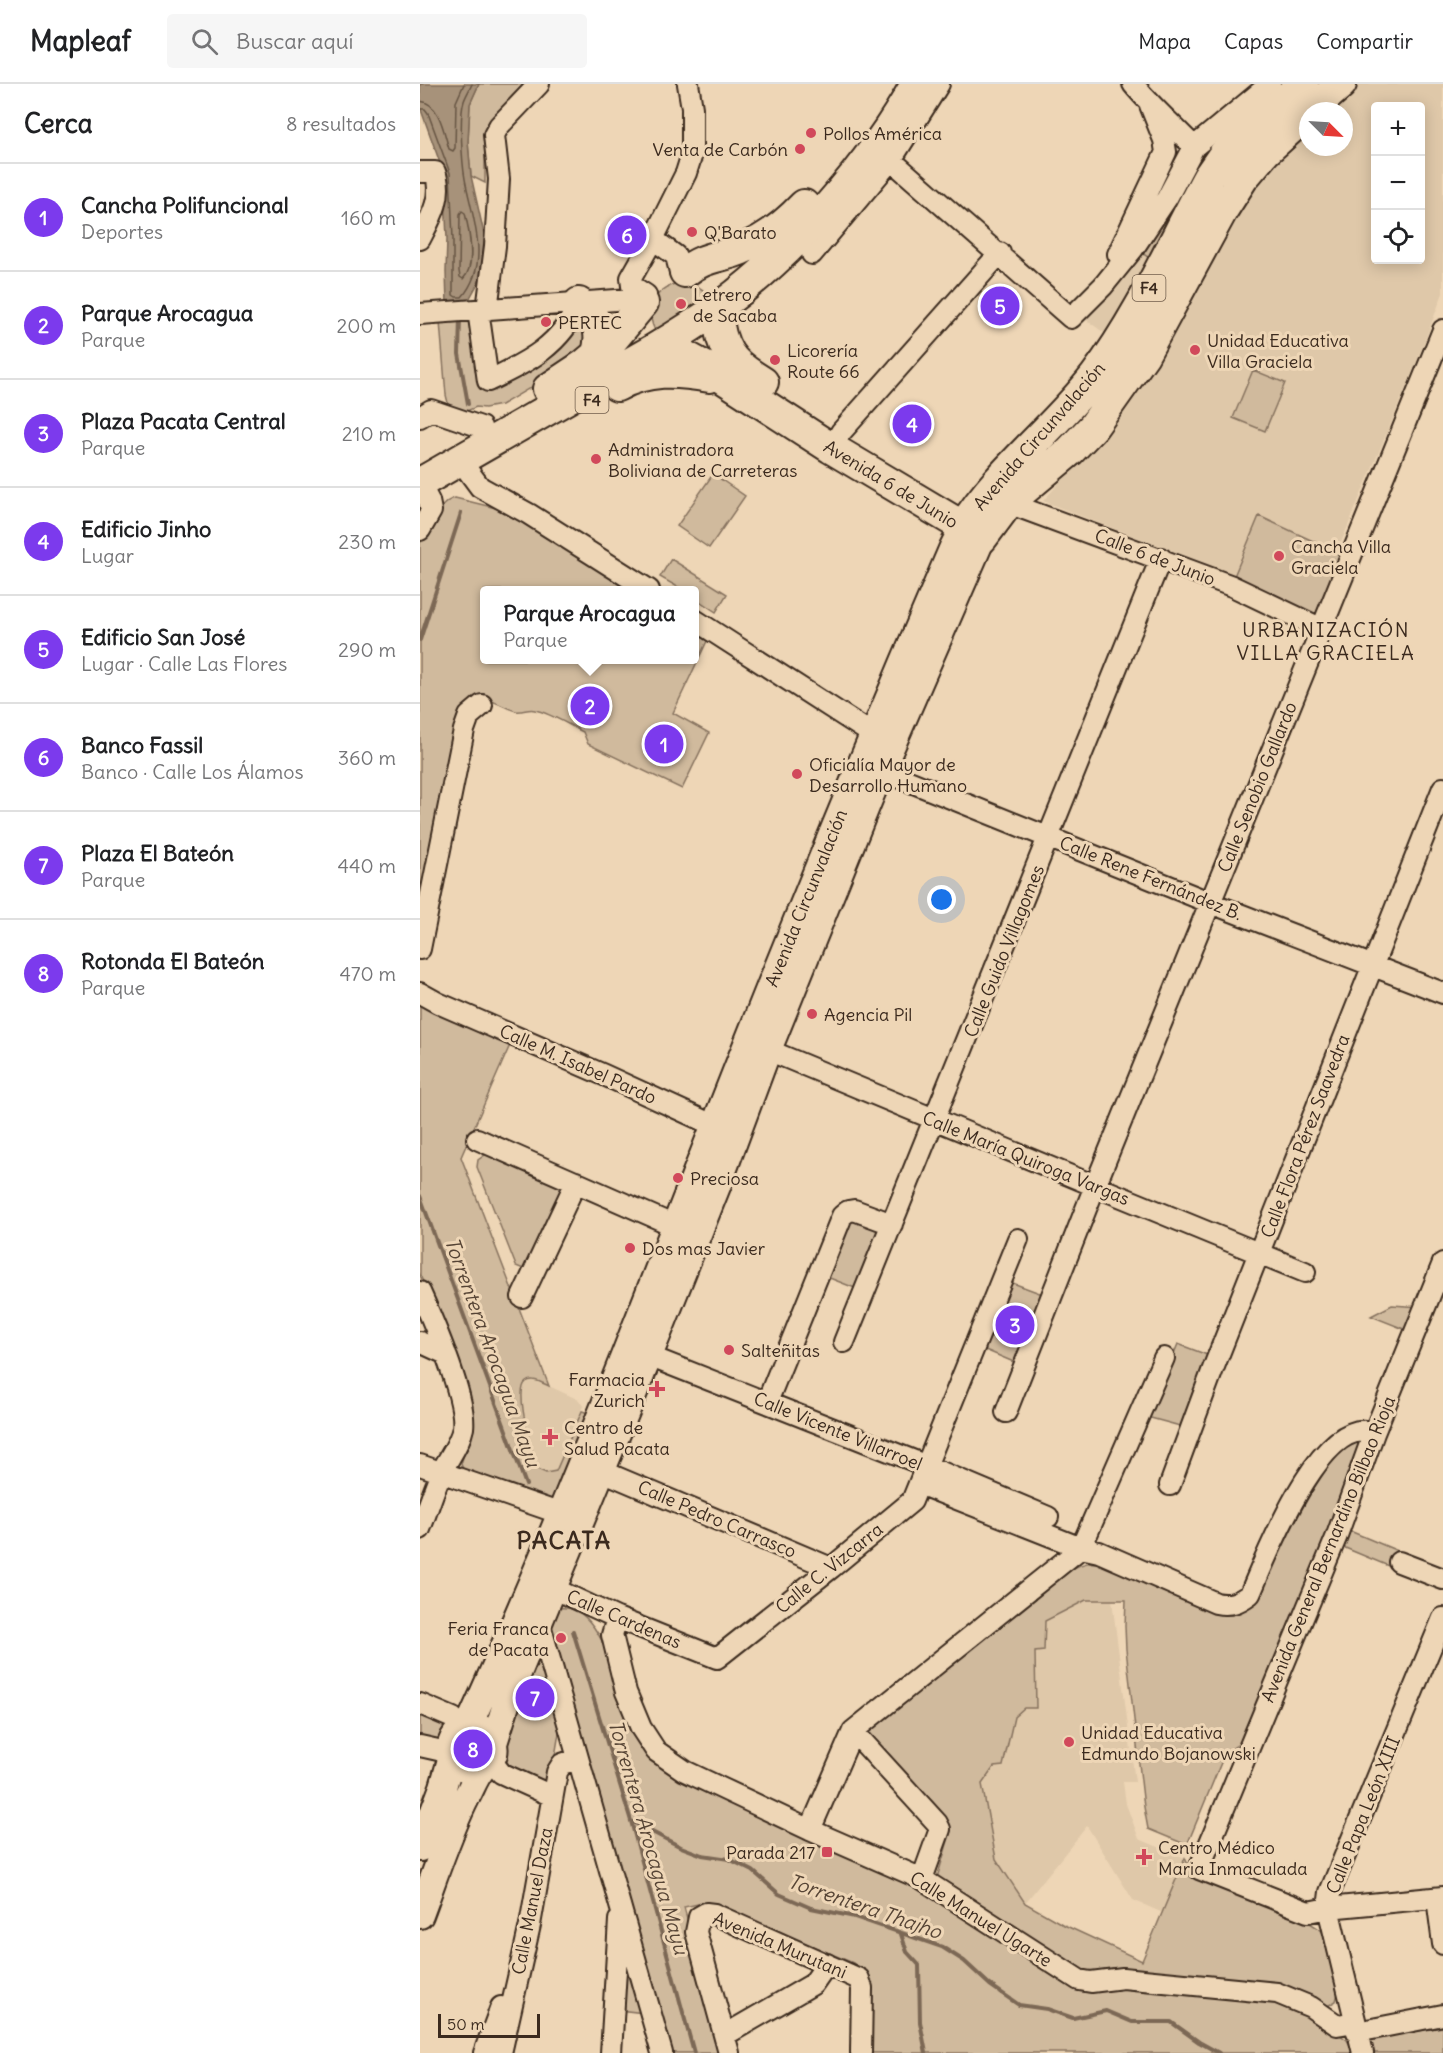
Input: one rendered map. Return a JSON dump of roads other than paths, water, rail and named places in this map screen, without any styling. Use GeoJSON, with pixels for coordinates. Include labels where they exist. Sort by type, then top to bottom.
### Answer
{"type":"FeatureCollection","features":[{"type":"Feature","properties":{"kind":"highway","name":"F4"},"geometry":{"type":"LineString","coordinates":[[420,462],[562,380],[596,356],[609,344],[641,294],[660,279],[682,272],[696,263],[750,245],[784,223],[816,192],[843,160],[898,84]]}},
{"type":"Feature","properties":{"kind":"highway","name":"F4"},"geometry":{"type":"LineString","coordinates":[[420,484],[460,460],[668,349],[720,316],[820,214],[864,161],[916,84]]}},
{"type":"Feature","properties":{"kind":"highway","name":"Avenida Circunvalación"},"geometry":{"type":"LineString","coordinates":[[985,515],[1001,475],[1069,407],[1118,343],[1208,177],[1224,154],[1303,84]]}},
{"type":"Feature","properties":{"kind":"highway","name":"Avenida Circunvalación"},"geometry":{"type":"LineString","coordinates":[[1320,102],[1341,84]]}},
{"type":"Feature","properties":{"kind":"highway","name":"Avenida Circunvalación"},"geometry":{"type":"LineString","coordinates":[[985,515],[1070,451],[1093,427],[1143,356],[1222,211],[1243,178],[1265,152],[1299,121]]}},
{"type":"Feature","properties":{"kind":"highway","name":"F4"},"geometry":{"type":"LineString","coordinates":[[682,272],[697,275],[711,285],[716,292],[720,316]]}},
{"type":"Feature","properties":{"kind":"highway","name":"F4"},"geometry":{"type":"LineString","coordinates":[[641,294],[645,328],[649,335],[668,349]]}},
{"type":"Feature","properties":{"kind":"highway"},"geometry":{"type":"LineString","coordinates":[[586,303],[599,327],[600,340],[596,356]]}},
{"type":"Feature","properties":{"kind":"highway","name":"Avenida 6 de Junio"},"geometry":{"type":"LineString","coordinates":[[720,316],[724,347],[734,362],[836,440]]}},
{"type":"Feature","properties":{"kind":"highway","name":"Avenida 6 de Junio"},"geometry":{"type":"LineString","coordinates":[[668,349],[836,440],[985,515]]}},
{"type":"Feature","properties":{"kind":"highway","name":"F4"},"geometry":{"type":"LineString","coordinates":[[460,460],[502,451],[626,381],[647,374],[676,372],[730,382]]}},
{"type":"Feature","properties":{"kind":"main road","name":"Avenida Circunvalación"},"geometry":{"type":"LineString","coordinates":[[871,766],[872,734],[953,547],[985,515]]}},
{"type":"Feature","properties":{"kind":"main road","name":"Avenida Circunvalación"},"geometry":{"type":"LineString","coordinates":[[466,1728],[542,1583],[571,1518],[871,766],[985,515]]}},
{"type":"Feature","properties":{"kind":"main road","name":"Avenida Circunvalación"},"geometry":{"type":"LineString","coordinates":[[571,1518],[602,1471],[675,1226],[725,1131]]}},
{"type":"Feature","properties":{"kind":"main road","name":"Avenida Circunvalación"},"geometry":{"type":"LineString","coordinates":[[420,1915],[466,1798],[489,1757],[509,1695],[539,1621],[542,1583]]}},
{"type":"Feature","properties":{"kind":"main road"},"geometry":{"type":"LineString","coordinates":[[420,1848],[443,1787],[454,1737],[466,1728],[475,1727],[486,1731],[489,1757],[471,1771],[456,1763],[451,1753]]}},
{"type":"Feature","properties":{"kind":"street"},"geometry":{"type":"LineString","coordinates":[[539,84],[499,126],[494,135],[499,179],[495,246],[470,311],[488,381],[547,349],[586,303]]}},
{"type":"Feature","properties":{"kind":"street"},"geometry":{"type":"LineString","coordinates":[[420,315],[586,303],[641,294],[653,239],[686,173],[692,154],[692,108],[688,84]]}},
{"type":"Feature","properties":{"kind":"street"},"geometry":{"type":"LineString","coordinates":[[812,254],[891,160],[939,84]]}},
{"type":"Feature","properties":{"kind":"street"},"geometry":{"type":"LineString","coordinates":[[1133,84],[1150,105],[1165,116],[1194,147]]}},
{"type":"Feature","properties":{"kind":"street"},"geometry":{"type":"LineString","coordinates":[[891,160],[1071,318],[1103,286],[1133,249],[1167,198],[1194,147],[1270,84]]}},
{"type":"Feature","properties":{"kind":"street"},"geometry":{"type":"LineString","coordinates":[[1103,286],[1166,152],[1164,140],[1150,105]]}},
{"type":"Feature","properties":{"kind":"street"},"geometry":{"type":"LineString","coordinates":[[420,239],[439,196],[439,183],[428,172]]}},
{"type":"Feature","properties":{"kind":"street"},"geometry":{"type":"LineString","coordinates":[[653,239],[676,256],[682,272]]}},
{"type":"Feature","properties":{"kind":"street"},"geometry":{"type":"LineString","coordinates":[[836,440],[1000,254]]}},
{"type":"Feature","properties":{"kind":"street","name":"Calle Senobio Gallardo"},"geometry":{"type":"LineString","coordinates":[[1006,1412],[1320,628],[1442,334]]}},
{"type":"Feature","properties":{"kind":"street"},"geometry":{"type":"LineString","coordinates":[[420,417],[431,410],[481,427]]}},
{"type":"Feature","properties":{"kind":"street"},"geometry":{"type":"LineString","coordinates":[[460,460],[480,487],[529,514],[641,586]]}},
{"type":"Feature","properties":{"kind":"street"},"geometry":{"type":"LineString","coordinates":[[420,484],[429,501],[431,511],[420,530]]}},
{"type":"Feature","properties":{"kind":"street","name":"Calle 6 de Junio"},"geometry":{"type":"LineString","coordinates":[[985,515],[1161,558],[1232,586],[1320,628]]}},
{"type":"Feature","properties":{"kind":"street","name":"Calle Guido Villagomes"},"geometry":{"type":"LineString","coordinates":[[844,1342],[1161,558]]}},
{"type":"Feature","properties":{"kind":"street"},"geometry":{"type":"LineString","coordinates":[[699,623],[872,734]]}},
{"type":"Feature","properties":{"kind":"street"},"geometry":{"type":"LineString","coordinates":[[420,949],[453,794],[464,730],[469,716],[482,705]]}},
{"type":"Feature","properties":{"kind":"street","name":"Calle Rene Fernández B."},"geometry":{"type":"LineString","coordinates":[[871,766],[1211,903],[1443,993]]}},
{"type":"Feature","properties":{"kind":"street","name":"Calle Flora Pérez Saavedra"},"geometry":{"type":"LineString","coordinates":[[1170,1485],[1213,1369],[1443,788]]}},
{"type":"Feature","properties":{"kind":"street","name":"Calle M. Isabel Pardo"},"geometry":{"type":"LineString","coordinates":[[420,993],[725,1131]]}},
{"type":"Feature","properties":{"kind":"street","name":"Calle María Quiroga Vargas"},"geometry":{"type":"LineString","coordinates":[[758,1046],[1305,1272]]}},
{"type":"Feature","properties":{"kind":"street"},"geometry":{"type":"LineString","coordinates":[[477,1139],[675,1226]]}},
{"type":"Feature","properties":{"kind":"street"},"geometry":{"type":"LineString","coordinates":[[522,1298],[576,1182]]}},
{"type":"Feature","properties":{"kind":"street"},"geometry":{"type":"LineString","coordinates":[[767,1402],[842,1216],[854,1210],[892,1224]]}},
{"type":"Feature","properties":{"kind":"street","name":"Calle C. Vizcarra"},"geometry":{"type":"LineString","coordinates":[[717,1658],[831,1568],[912,1500],[1018,1239]]}},
{"type":"Feature","properties":{"kind":"street","name":"Avenida General Bernardino Bilbao Rioja"},"geometry":{"type":"LineString","coordinates":[[1328,1908],[1308,1912],[1199,1869],[1336,1538],[1374,1433],[1443,1263]]}},
{"type":"Feature","properties":{"kind":"street"},"geometry":{"type":"LineString","coordinates":[[420,1292],[446,1354],[462,1412],[463,1425],[460,1438],[442,1471],[420,1529]]}},
{"type":"Feature","properties":{"kind":"street"},"geometry":{"type":"LineString","coordinates":[[420,1342],[446,1354]]}},
{"type":"Feature","properties":{"kind":"street","name":"Calle Vicente Villarroel"},"geometry":{"type":"LineString","coordinates":[[638,1352],[767,1402],[1081,1548],[1099,1552],[1216,1603],[1227,1605],[1241,1601],[1250,1594],[1295,1496],[1320,1458],[1336,1442],[1354,1432],[1374,1433]]}},
{"type":"Feature","properties":{"kind":"street"},"geometry":{"type":"LineString","coordinates":[[810,1830],[853,1731],[1081,1548],[1164,1358]]}},
{"type":"Feature","properties":{"kind":"street"},"geometry":{"type":"LineString","coordinates":[[420,1465],[571,1518]]}},
{"type":"Feature","properties":{"kind":"street","name":"Calle Pedro Carrasco"},"geometry":{"type":"LineString","coordinates":[[602,1471],[831,1568]]}},
{"type":"Feature","properties":{"kind":"street","name":"Calle Vicente Villarroel"},"geometry":{"type":"LineString","coordinates":[[923,1475],[1048,1517]]}},
{"type":"Feature","properties":{"kind":"street"},"geometry":{"type":"LineString","coordinates":[[1399,1562],[1443,1579]]}},
{"type":"Feature","properties":{"kind":"street","name":"Calle Cardenas"},"geometry":{"type":"LineString","coordinates":[[542,1583],[617,1618],[717,1658]]}},
{"type":"Feature","properties":{"kind":"street","name":"Calle Manuel Ugarte"},"geometry":{"type":"LineString","coordinates":[[617,1618],[612,1635],[623,1682],[641,1728],[656,1751],[685,1771],[810,1830],[922,1879],[1078,1980],[1091,1982],[1123,1978],[1277,1993],[1311,2007],[1337,2025],[1356,2027],[1443,2015]]}},
{"type":"Feature","properties":{"kind":"street","name":"Calle Papa León XIII"},"geometry":{"type":"LineString","coordinates":[[1363,2053],[1328,1908],[1330,1892],[1443,1618]]}},
{"type":"Feature","properties":{"kind":"street"},"geometry":{"type":"LineString","coordinates":[[539,1621],[662,2053]]}},
{"type":"Feature","properties":{"kind":"street"},"geometry":{"type":"LineString","coordinates":[[420,1704],[451,1716],[466,1728]]}},
{"type":"Feature","properties":{"kind":"street"},"geometry":{"type":"LineString","coordinates":[[853,1731],[940,1829],[922,1879]]}},
{"type":"Feature","properties":{"kind":"street"},"geometry":{"type":"LineString","coordinates":[[420,1746],[451,1753]]}},
{"type":"Feature","properties":{"kind":"street"},"geometry":{"type":"LineString","coordinates":[[489,1757],[501,1773],[552,1796]]}},
{"type":"Feature","properties":{"kind":"street","name":"Calle Manuel Daza"},"geometry":{"type":"LineString","coordinates":[[501,2053],[530,1925],[557,1772],[562,1764],[577,1759]]}},
{"type":"Feature","properties":{"kind":"street"},"geometry":{"type":"LineString","coordinates":[[1328,1908],[1440,1898],[1443,1944]]}},
{"type":"Feature","properties":{"kind":"street"},"geometry":{"type":"LineString","coordinates":[[611,2053],[620,1906]]}},
{"type":"Feature","properties":{"kind":"street","name":"Avenida Murutani"},"geometry":{"type":"LineString","coordinates":[[727,2044],[696,1932],[699,1917],[706,1913],[714,1914],[859,1979],[862,1988],[861,2053]]}},
{"type":"Feature","properties":{"kind":"street"},"geometry":{"type":"LineString","coordinates":[[484,2053],[530,1925]]}},
{"type":"Feature","properties":{"kind":"street"},"geometry":{"type":"LineString","coordinates":[[727,2044],[813,1984],[827,1965]]}},
{"type":"Feature","properties":{"kind":"water"},"geometry":{"type":"Polygon","coordinates":[[[420,84],[479,84],[470,104],[468,142],[471,176],[485,238],[482,276],[467,303],[447,304],[444,174],[420,107],[420,84]]]}},
{"type":"Feature","properties":{"kind":"waterway","name":"Torrentera Arocagua Mayu"},"geometry":{"type":"LineString","coordinates":[[460,318],[459,354],[468,404]]}},
{"type":"Feature","properties":{"kind":"waterway","name":"Torrentera Arocagua Mayu"},"geometry":{"type":"LineString","coordinates":[[420,640],[461,513]]}},
{"type":"Feature","properties":{"kind":"waterway","name":"Torrentera Arocagua Mayu"},"geometry":{"type":"LineString","coordinates":[[420,1196],[526,1485]]}},
{"type":"Feature","properties":{"kind":"waterway","name":"Torrentera Arocagua Mayu"},"geometry":{"type":"LineString","coordinates":[[573,1631],[631,1821],[694,2053]]}},
{"type":"Feature","properties":{"kind":"waterway","name":"Torrentera Thajho"},"geometry":{"type":"LineString","coordinates":[[631,1821],[681,1847],[702,1855],[729,1859],[753,1871],[779,1894],[811,1908],[855,1917],[942,1947],[964,1961],[990,1985],[1019,2005],[1047,2009],[1073,2018],[1106,2011],[1132,2022],[1171,2022],[1219,2053]]}},
{"type":"Feature","properties":{"kind":"waterway"},"geometry":{"type":"LineString","coordinates":[[901,1934],[907,1952],[919,1965],[920,2022],[926,2053]]}},
{"type":"Feature","properties":{"kind":"place","name":"Pollos América"},"geometry":{"type":"Point","coordinates":[811,133]}},
{"type":"Feature","properties":{"kind":"place","name":"Venta de Carbón"},"geometry":{"type":"Point","coordinates":[800,149]}},
{"type":"Feature","properties":{"kind":"place","name":"Q'Barato"},"geometry":{"type":"Point","coordinates":[692,232]}},
{"type":"Feature","properties":{"kind":"place","name":"Banco Fassil"},"geometry":{"type":"Point","coordinates":[627,235]}},
{"type":"Feature","properties":{"kind":"place","name":"Letrero de Sacaba"},"geometry":{"type":"Point","coordinates":[681,304]}},
{"type":"Feature","properties":{"kind":"place","name":"Edificio San José"},"geometry":{"type":"Point","coordinates":[1000,306]}},
{"type":"Feature","properties":{"kind":"place","name":"PERTEC"},"geometry":{"type":"Point","coordinates":[546,322]}},
{"type":"Feature","properties":{"kind":"place","name":"Unidad Educativa Villa Graciela"},"geometry":{"type":"Point","coordinates":[1195,350]}},
{"type":"Feature","properties":{"kind":"place","name":"Licorería Route 66"},"geometry":{"type":"Point","coordinates":[775,360]}},
{"type":"Feature","properties":{"kind":"place","name":"Edificio Jinho"},"geometry":{"type":"Point","coordinates":[912,424]}},
{"type":"Feature","properties":{"kind":"place","name":"Administradora Boliviana de Carreteras"},"geometry":{"type":"Point","coordinates":[596,459]}},
{"type":"Feature","properties":{"kind":"place","name":"Cancha Villa Graciela"},"geometry":{"type":"Point","coordinates":[1279,556]}},
{"type":"Feature","properties":{"kind":"place","name":"Parque Arocagua"},"geometry":{"type":"Point","coordinates":[590,706]}},
{"type":"Feature","properties":{"kind":"place","name":"Cancha Polifuncional"},"geometry":{"type":"Point","coordinates":[664,744]}},
{"type":"Feature","properties":{"kind":"place","name":"Oficialía Mayor de Desarrollo Humano"},"geometry":{"type":"Point","coordinates":[797,774]}},
{"type":"Feature","properties":{"kind":"place","name":"Agencia Pil"},"geometry":{"type":"Point","coordinates":[812,1014]}},
{"type":"Feature","properties":{"kind":"place","name":"Preciosa"},"geometry":{"type":"Point","coordinates":[678,1178]}},
{"type":"Feature","properties":{"kind":"place","name":"Dos mas Javier"},"geometry":{"type":"Point","coordinates":[630,1248]}},
{"type":"Feature","properties":{"kind":"place","name":"Plaza Pacata Central"},"geometry":{"type":"Point","coordinates":[1015,1325]}},
{"type":"Feature","properties":{"kind":"place","name":"Salteñitas"},"geometry":{"type":"Point","coordinates":[729,1350]}},
{"type":"Feature","properties":{"kind":"place","name":"Farmacia Zurich"},"geometry":{"type":"Point","coordinates":[657,1389]}},
{"type":"Feature","properties":{"kind":"place","name":"Centro de Salud Pacata"},"geometry":{"type":"Point","coordinates":[550,1437]}},
{"type":"Feature","properties":{"kind":"place","name":"Feria Franca de Pacata"},"geometry":{"type":"Point","coordinates":[561,1638]}},
{"type":"Feature","properties":{"kind":"place","name":"Plaza El Bateón"},"geometry":{"type":"Point","coordinates":[535,1698]}},
{"type":"Feature","properties":{"kind":"place","name":"Unidad Educativa Edmundo Bojanowski"},"geometry":{"type":"Point","coordinates":[1069,1742]}},
{"type":"Feature","properties":{"kind":"place","name":"Rotonda El Bateón"},"geometry":{"type":"Point","coordinates":[473,1749]}},
{"type":"Feature","properties":{"kind":"place","name":"Parada 217"},"geometry":{"type":"Point","coordinates":[827,1852]}},
{"type":"Feature","properties":{"kind":"place","name":"Centro Médico Maria Inmaculada"},"geometry":{"type":"Point","coordinates":[1144,1857]}},
{"type":"Feature","properties":{"kind":"district","name":"URBANIZACIÓN VILLA GRACIELA"},"geometry":{"type":"Point","coordinates":[1326,640]}},
{"type":"Feature","properties":{"kind":"district","name":"PACATA"},"geometry":{"type":"Point","coordinates":[564,1540]}}]}
